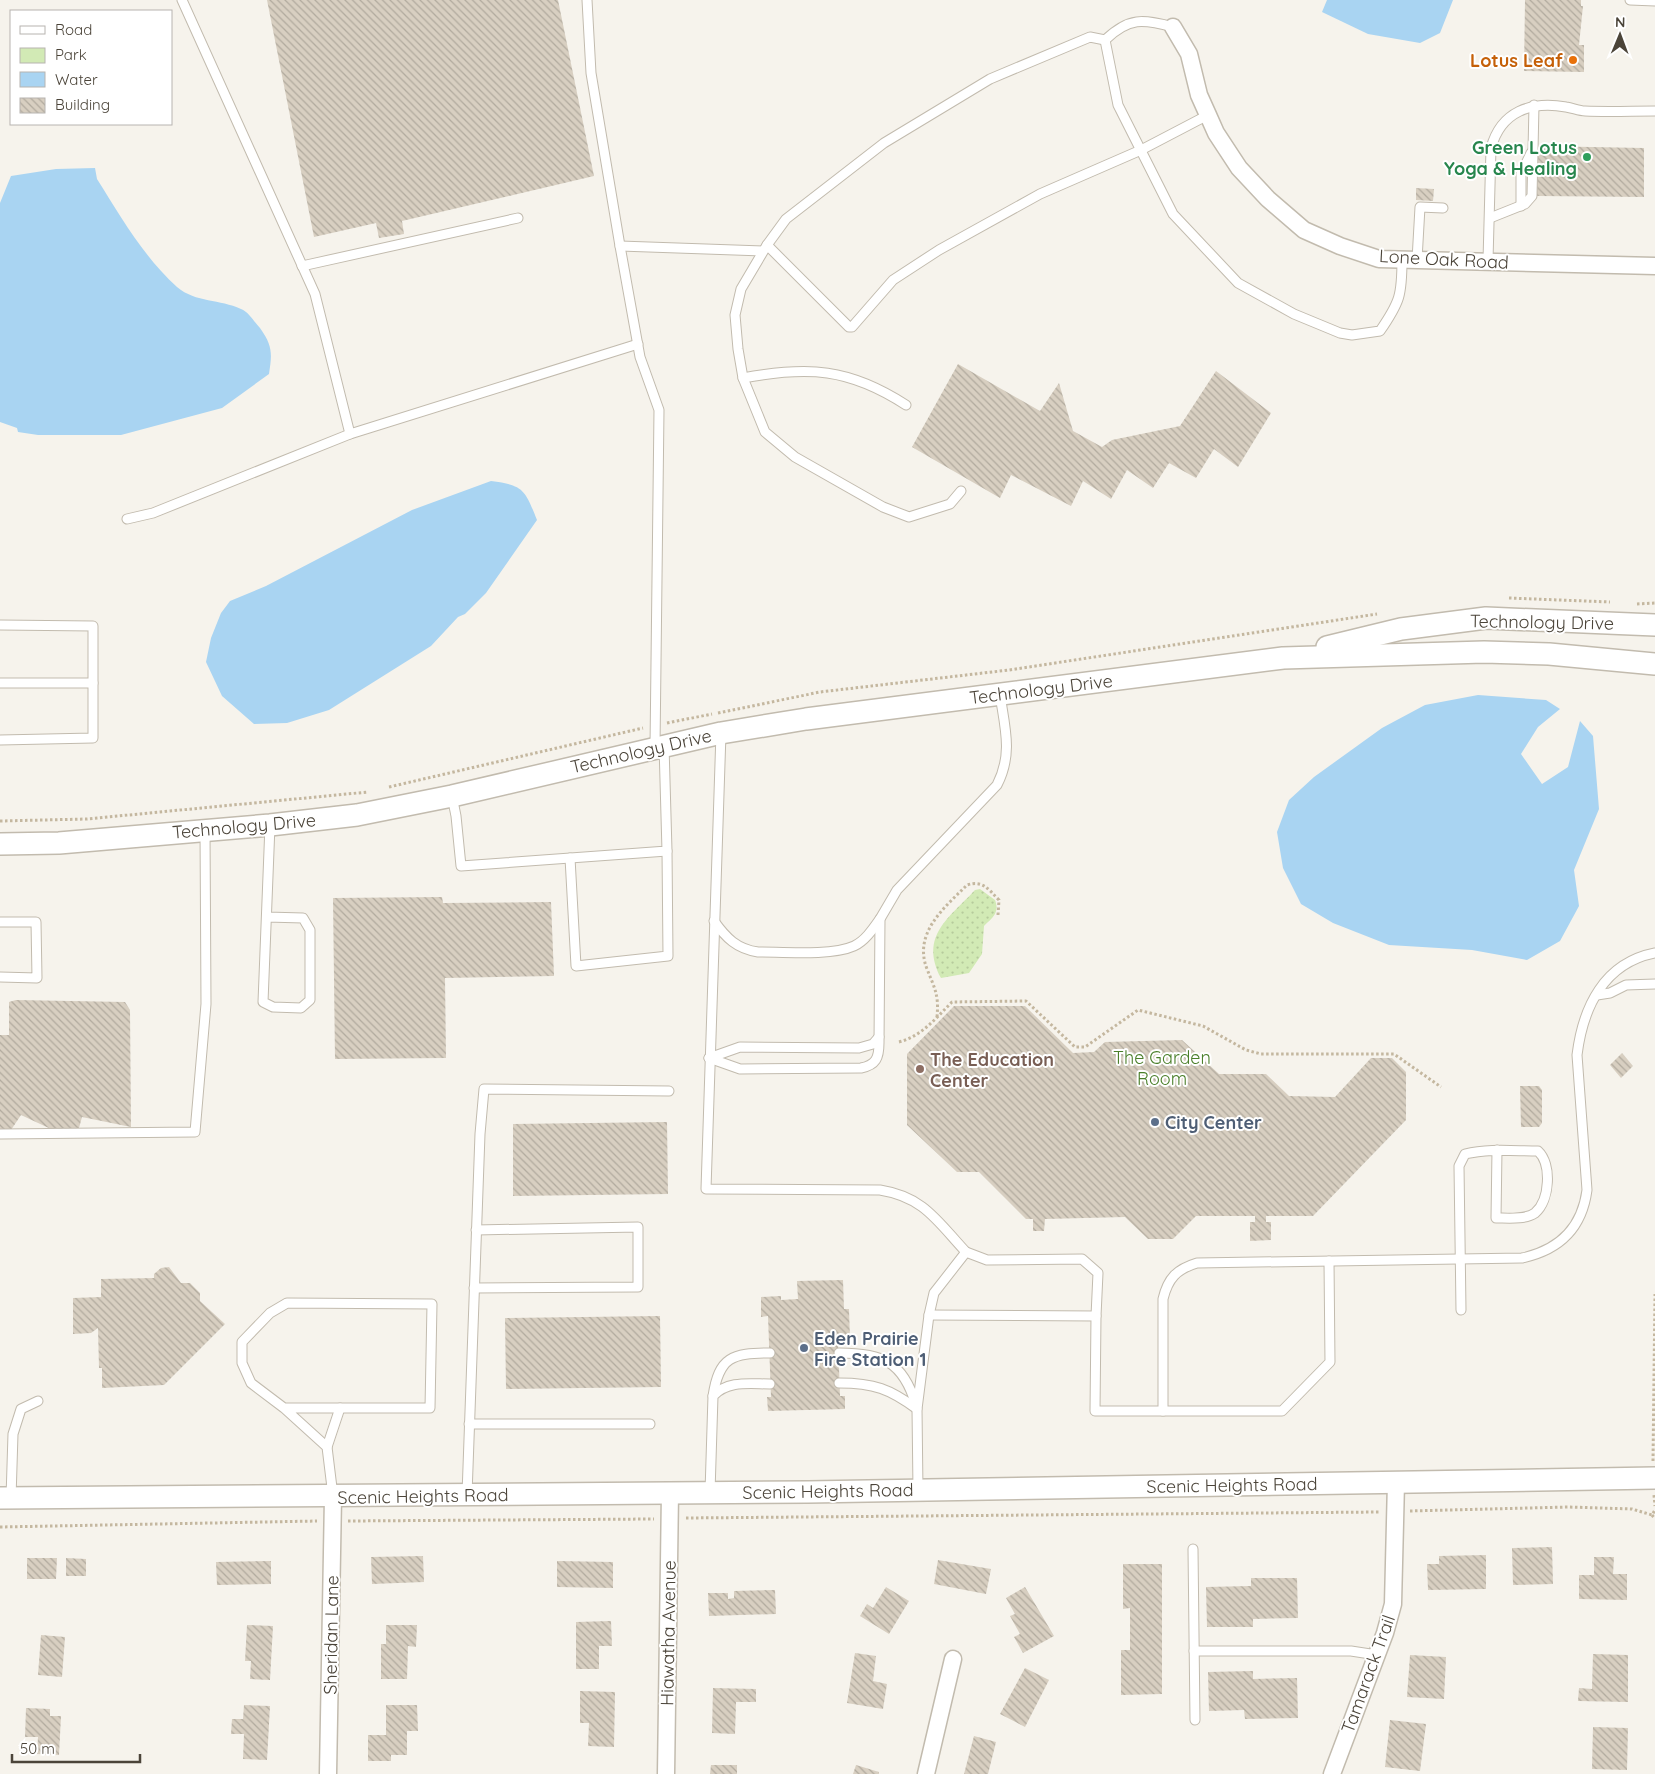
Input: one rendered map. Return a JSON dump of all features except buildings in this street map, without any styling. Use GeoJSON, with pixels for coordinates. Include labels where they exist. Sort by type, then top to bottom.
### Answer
{"type":"FeatureCollection","features":[{"type":"Feature","properties":{"kind":"street","name":"Lone Oak Road"},"geometry":{"type":"LineString","coordinates":[[1173,27],[1188,54],[1198,95],[1216,133],[1239,168],[1268,199],[1304,230],[1340,246],[1379,259],[1655,266]]}},
{"type":"Feature","properties":{"kind":"street","name":"Technology Drive"},"geometry":{"type":"LineString","coordinates":[[1283,658],[1401,629],[1486,618],[1655,625]]}},
{"type":"Feature","properties":{"kind":"street","name":"Technology Drive"},"geometry":{"type":"LineString","coordinates":[[0,844],[59,843],[270,825],[357,815],[452,796],[721,733],[806,719],[1283,658],[1484,652],[1549,654],[1655,664]]}},
{"type":"Feature","properties":{"kind":"street","name":"Scenic Heights Road"},"geometry":{"type":"LineString","coordinates":[[6,1498],[333,1497],[918,1490],[1654,1478]]}},
{"type":"Feature","properties":{"kind":"street","name":"Tamarack Trail"},"geometry":{"type":"LineString","coordinates":[[1332,1774],[1393,1604],[1396,1482]]}},
{"type":"Feature","properties":{"kind":"street","name":"Hiawatha Avenue"},"geometry":{"type":"LineString","coordinates":[[666,1774],[670,1492]]}},
{"type":"Feature","properties":{"kind":"street","name":"Sheridan Lane"},"geometry":{"type":"LineString","coordinates":[[328,1774],[333,1497]]}},
{"type":"Feature","properties":{"kind":"street"},"geometry":{"type":"LineString","coordinates":[[926,1774],[954,1659]]}},
{"type":"Feature","properties":{"kind":"lane"},"geometry":{"type":"LineString","coordinates":[[182,0],[315,294],[350,434]]}},
{"type":"Feature","properties":{"kind":"lane"},"geometry":{"type":"LineString","coordinates":[[570,858],[576,966],[668,956],[667,851],[659,746],[659,410],[640,357],[620,246],[591,73],[587,0]]}},
{"type":"Feature","properties":{"kind":"lane"},"geometry":{"type":"LineString","coordinates":[[1630,0],[1655,1]]}},
{"type":"Feature","properties":{"kind":"lane"},"geometry":{"type":"LineString","coordinates":[[961,491],[950,504],[909,517],[883,507],[795,457],[765,432],[743,378],[738,349],[736,315],[741,289],[765,248],[786,219],[884,143],[982,84],[1090,37],[1105,40],[1129,22],[1149,20],[1173,27]]}},
{"type":"Feature","properties":{"kind":"lane"},"geometry":{"type":"LineString","coordinates":[[1105,40],[1118,105],[1173,214],[1238,283],[1294,314],[1340,333],[1352,335],[1380,331],[1397,307],[1410,260],[1420,206],[1443,208]]}},
{"type":"Feature","properties":{"kind":"lane"},"geometry":{"type":"LineString","coordinates":[[1488,262],[1492,148],[1494,137],[1500,127],[1515,112],[1534,106],[1566,107],[1582,111],[1655,111]]}},
{"type":"Feature","properties":{"kind":"lane"},"geometry":{"type":"LineString","coordinates":[[1490,218],[1521,206],[1532,196],[1534,106]]}},
{"type":"Feature","properties":{"kind":"lane"},"geometry":{"type":"LineString","coordinates":[[620,246],[765,248],[849,327],[852,327],[893,280],[939,250],[1040,194],[1141,150],[1208,115]]}},
{"type":"Feature","properties":{"kind":"lane"},"geometry":{"type":"LineString","coordinates":[[302,266],[518,218]]}},
{"type":"Feature","properties":{"kind":"lane"},"geometry":{"type":"LineString","coordinates":[[127,519],[153,513],[350,434],[638,344]]}},
{"type":"Feature","properties":{"kind":"lane"},"geometry":{"type":"LineString","coordinates":[[743,378],[800,370],[827,372],[857,380],[884,391],[906,405]]}},
{"type":"Feature","properties":{"kind":"lane"},"geometry":{"type":"LineString","coordinates":[[0,624],[93,626],[93,738],[0,740]]}},
{"type":"Feature","properties":{"kind":"lane"},"geometry":{"type":"LineString","coordinates":[[0,684],[93,683]]}},
{"type":"Feature","properties":{"kind":"lane"},"geometry":{"type":"LineString","coordinates":[[714,921],[733,943],[744,950],[758,952],[841,950],[855,946],[865,938],[880,919],[897,890],[997,785],[1005,770],[1007,749],[1000,694]]}},
{"type":"Feature","properties":{"kind":"lane"},"geometry":{"type":"LineString","coordinates":[[721,733],[706,1189],[880,1190],[897,1193],[912,1199],[926,1210],[966,1252],[987,1260],[1082,1259],[1098,1273],[1095,1411],[1282,1411],[1330,1362],[1329,1261]]}},
{"type":"Feature","properties":{"kind":"lane"},"geometry":{"type":"LineString","coordinates":[[452,796],[461,866],[667,851]]}},
{"type":"Feature","properties":{"kind":"lane"},"geometry":{"type":"LineString","coordinates":[[267,917],[303,918],[310,930],[310,1000],[301,1008],[273,1007],[263,1002],[270,825]]}},
{"type":"Feature","properties":{"kind":"lane"},"geometry":{"type":"LineString","coordinates":[[0,1134],[195,1132],[206,1004],[205,830]]}},
{"type":"Feature","properties":{"kind":"lane"},"geometry":{"type":"LineString","coordinates":[[709,1058],[740,1069],[861,1068],[872,1065],[877,1060],[879,1037],[880,919]]}},
{"type":"Feature","properties":{"kind":"lane"},"geometry":{"type":"LineString","coordinates":[[0,922],[36,922],[37,978],[0,977]]}},
{"type":"Feature","properties":{"kind":"lane"},"geometry":{"type":"LineString","coordinates":[[1163,1411],[1163,1299],[1166,1286],[1173,1274],[1184,1267],[1197,1263],[1522,1258],[1537,1255],[1553,1248],[1567,1235],[1579,1219],[1587,1190],[1577,1055],[1580,1033],[1586,1014],[1607,978],[1617,968],[1633,958],[1655,953]]}},
{"type":"Feature","properties":{"kind":"lane"},"geometry":{"type":"LineString","coordinates":[[1597,995],[1610,993],[1626,985],[1655,984]]}},
{"type":"Feature","properties":{"kind":"lane"},"geometry":{"type":"LineString","coordinates":[[709,1058],[740,1047],[859,1048],[873,1044],[879,1037]]}},
{"type":"Feature","properties":{"kind":"lane"},"geometry":{"type":"LineString","coordinates":[[467,1495],[480,1134],[484,1089],[669,1091]]}},
{"type":"Feature","properties":{"kind":"lane"},"geometry":{"type":"LineString","coordinates":[[1461,1310],[1459,1166],[1465,1154],[1479,1150],[1497,1150],[1538,1151],[1544,1157],[1545,1198],[1534,1214],[1516,1218],[1496,1218],[1497,1150]]}},
{"type":"Feature","properties":{"kind":"lane"},"geometry":{"type":"LineString","coordinates":[[474,1288],[638,1287],[638,1226],[476,1230]]}},
{"type":"Feature","properties":{"kind":"lane"},"geometry":{"type":"LineString","coordinates":[[918,1490],[917,1409],[929,1315],[934,1293],[966,1252]]}},
{"type":"Feature","properties":{"kind":"lane"},"geometry":{"type":"LineString","coordinates":[[284,1408],[430,1408],[432,1304],[287,1303],[270,1313],[242,1342],[242,1363],[251,1382],[284,1408],[327,1447]]}},
{"type":"Feature","properties":{"kind":"lane"},"geometry":{"type":"LineString","coordinates":[[929,1315],[1096,1316]]}},
{"type":"Feature","properties":{"kind":"lane"},"geometry":{"type":"LineString","coordinates":[[710,1492],[713,1396],[716,1374],[726,1361],[747,1353],[770,1353]]}},
{"type":"Feature","properties":{"kind":"lane"},"geometry":{"type":"LineString","coordinates":[[839,1353],[863,1353],[880,1357],[900,1369],[910,1386],[917,1409]]}},
{"type":"Feature","properties":{"kind":"lane"},"geometry":{"type":"LineString","coordinates":[[839,1383],[876,1386],[897,1395],[917,1409]]}},
{"type":"Feature","properties":{"kind":"lane"},"geometry":{"type":"LineString","coordinates":[[713,1396],[720,1388],[736,1384],[770,1384]]}},
{"type":"Feature","properties":{"kind":"lane"},"geometry":{"type":"LineString","coordinates":[[6,1498],[13,1434],[21,1409],[38,1401]]}},
{"type":"Feature","properties":{"kind":"lane"},"geometry":{"type":"LineString","coordinates":[[333,1497],[327,1447],[340,1408]]}},
{"type":"Feature","properties":{"kind":"lane"},"geometry":{"type":"LineString","coordinates":[[469,1424],[650,1424]]}},
{"type":"Feature","properties":{"kind":"lane"},"geometry":{"type":"LineString","coordinates":[[1193,1549],[1195,1720]]}},
{"type":"Feature","properties":{"kind":"lane"},"geometry":{"type":"LineString","coordinates":[[1194,1651],[1351,1651],[1376,1655]]}},
{"type":"Feature","properties":{"kind":"path"},"geometry":{"type":"LineString","coordinates":[[936,1018],[938,999],[923,955],[931,922],[967,885],[972,883],[983,885],[999,900],[998,915]]}},
{"type":"Feature","properties":{"kind":"path"},"geometry":{"type":"LineString","coordinates":[[899,1042],[912,1039],[952,1002],[1026,1001],[1075,1047],[1085,1047],[1138,1010],[1203,1026],[1246,1050],[1261,1054],[1394,1054],[1441,1087]]}},
{"type":"Feature","properties":{"kind":"path"},"geometry":{"type":"LineString","coordinates":[[1654,1478],[1655,1294]]}},
{"type":"Feature","properties":{"kind":"path"},"geometry":{"type":"LineString","coordinates":[[0,1527],[334,1521],[1396,1512],[1463,1508],[1568,1507],[1632,1509],[1652,1515],[1655,1519]]}},
{"type":"Feature","properties":{"kind":"path"},"geometry":{"type":"LineString","coordinates":[[1652,1515],[1655,1510]]}},
{"type":"Feature","properties":{"kind":"green space"},"geometry":{"type":"Polygon","coordinates":[[[980,889],[995,900],[997,908],[994,915],[984,926],[982,954],[969,973],[941,978],[935,963],[933,950],[935,939],[947,919],[975,890],[980,889]]]}},
{"type":"Feature","properties":{"kind":"water"},"geometry":{"type":"Polygon","coordinates":[[[1327,0],[1453,0],[1440,33],[1420,43],[1368,34],[1322,12],[1327,0]]]}},
{"type":"Feature","properties":{"kind":"water"},"geometry":{"type":"Polygon","coordinates":[[[95,168],[97,179],[133,236],[177,287],[192,296],[241,309],[251,317],[264,334],[269,345],[271,355],[269,374],[222,408],[121,435],[38,435],[18,432],[17,428],[0,422],[0,203],[11,176],[56,169],[95,168]]]}},
{"type":"Feature","properties":{"kind":"water"},"geometry":{"type":"Polygon","coordinates":[[[491,481],[517,487],[522,491],[537,520],[486,593],[465,614],[458,617],[431,646],[329,710],[287,723],[254,724],[222,696],[206,662],[211,638],[221,613],[230,601],[266,586],[412,510],[491,481]]]}},
{"type":"Feature","properties":{"kind":"water"},"geometry":{"type":"Polygon","coordinates":[[[1478,695],[1546,700],[1560,709],[1538,727],[1521,754],[1542,784],[1568,767],[1580,721],[1593,736],[1599,809],[1574,870],[1579,906],[1560,941],[1527,960],[1472,950],[1389,945],[1333,923],[1301,904],[1283,868],[1277,832],[1289,800],[1314,777],[1382,728],[1425,705],[1478,695]]]}},
{"type":"Feature","properties":{"kind":"place","name":"Lotus Leaf"},"geometry":{"type":"Point","coordinates":[1573,60]}},
{"type":"Feature","properties":{"kind":"place","name":"Green Lotus Yoga & Healing"},"geometry":{"type":"Point","coordinates":[1587,157]}},
{"type":"Feature","properties":{"kind":"place","name":"The Education Center"},"geometry":{"type":"Point","coordinates":[920,1069]}},
{"type":"Feature","properties":{"kind":"place","name":"City Center"},"geometry":{"type":"Point","coordinates":[1155,1122]}},
{"type":"Feature","properties":{"kind":"place","name":"Eden Prairie Fire Station 1"},"geometry":{"type":"Point","coordinates":[804,1348]}},
{"type":"Feature","properties":{"kind":"park label","name":"The Garden Room"},"geometry":{"type":"Point","coordinates":[1162,1067]}}]}
